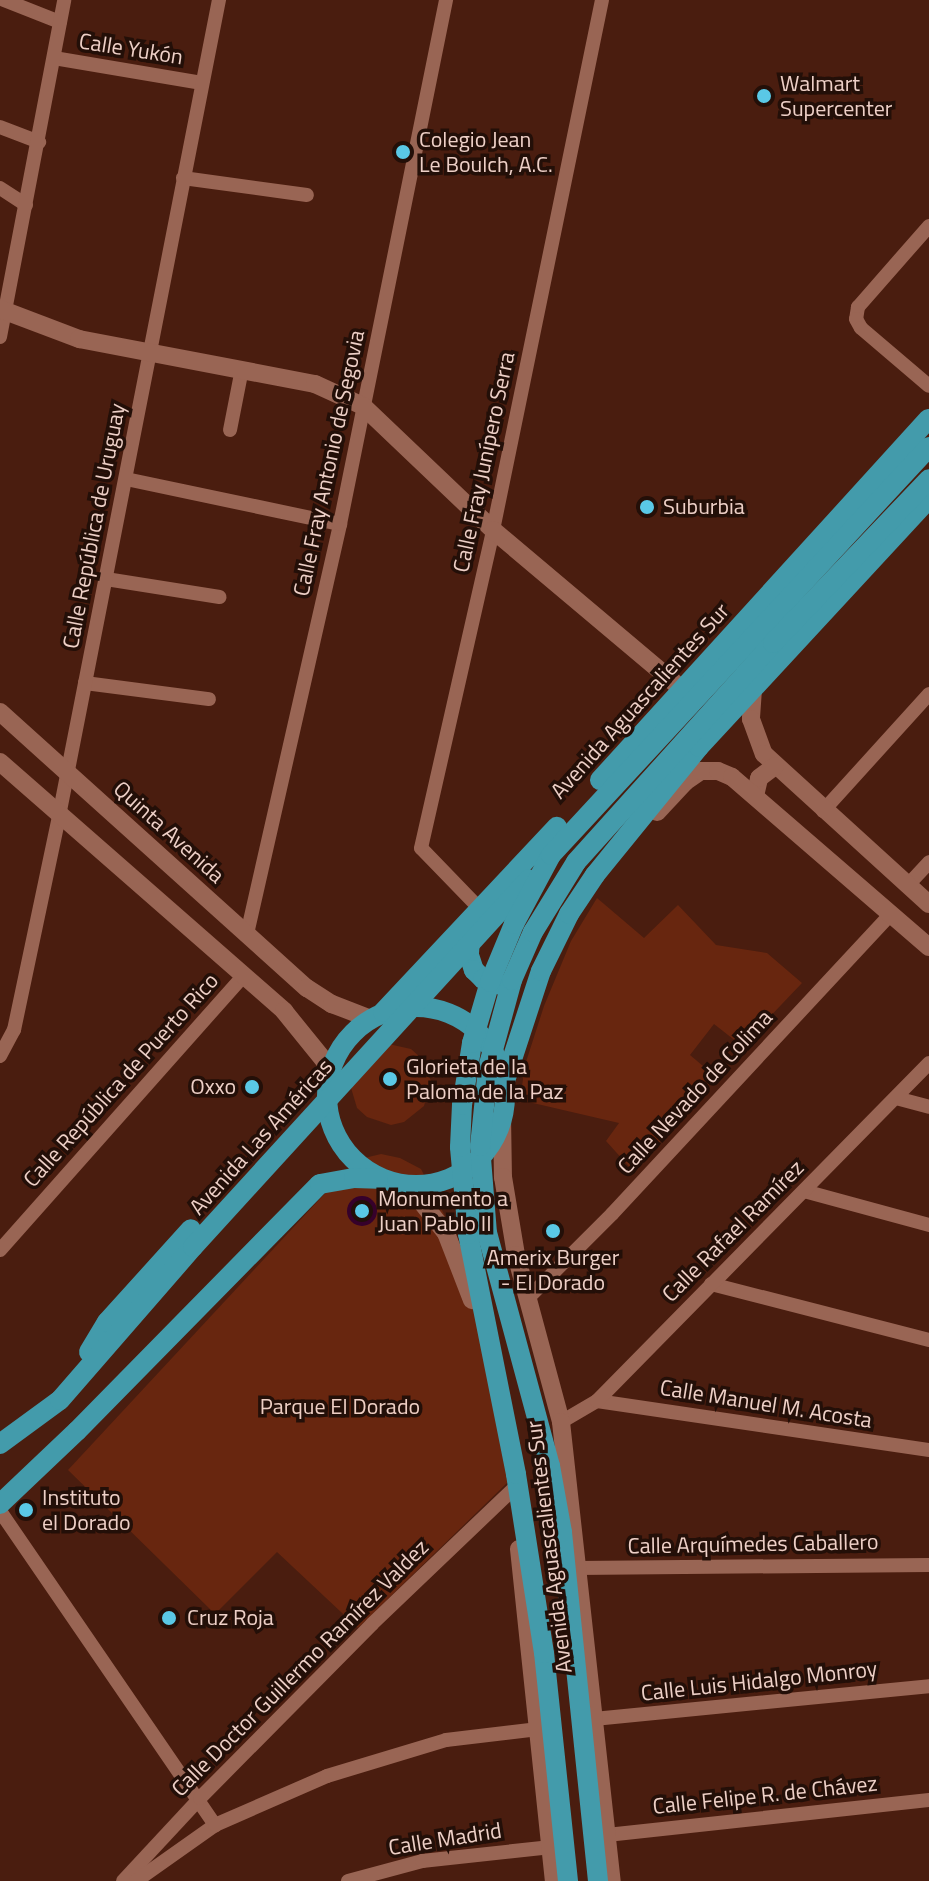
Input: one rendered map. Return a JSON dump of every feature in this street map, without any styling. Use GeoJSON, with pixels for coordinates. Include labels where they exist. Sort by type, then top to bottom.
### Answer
{"type":"FeatureCollection","features":[{"type":"Feature","properties":{"kind":"main road","name":"Avenida Aguascalientes Sur"},"geometry":{"type":"LineString","coordinates":[[60,1400],[107,1322],[329,1076],[346,1040],[377,1016],[481,910],[929,419]]}},
{"type":"Feature","properties":{"kind":"main road","name":"Avenida Aguascalientes Sur"},"geometry":{"type":"LineString","coordinates":[[568,1881],[542,1638],[516,1474],[468,1234],[460,1147],[462,1105],[472,1043],[490,982],[514,924],[551,855],[929,447]]}},
{"type":"Feature","properties":{"kind":"main road","name":"Avenida Aguascalientes Sur"},"geometry":{"type":"LineString","coordinates":[[598,1881],[562,1532],[550,1466],[487,1233],[480,1146],[491,1055],[512,980],[533,932],[576,862],[773,643],[929,479]]}},
{"type":"Feature","properties":{"kind":"main road"},"geometry":{"type":"LineString","coordinates":[[504,1084],[541,971],[569,914],[622,842],[699,747],[929,499]]}},
{"type":"Feature","properties":{"kind":"main road","name":"Avenida Las Américas"},"geometry":{"type":"LineString","coordinates":[[0,1444],[60,1400],[193,1247],[551,855]]}},
{"type":"Feature","properties":{"kind":"main road"},"geometry":{"type":"LineString","coordinates":[[481,910],[468,943],[474,970],[483,979],[503,986],[522,984],[541,971]]}},
{"type":"Feature","properties":{"kind":"main road","name":"Avenida Aguascalientes Sur"},"geometry":{"type":"LineString","coordinates":[[0,1504],[77,1431],[289,1212],[320,1184],[354,1178],[408,1185],[434,1183],[457,1175],[478,1160],[493,1139],[502,1116],[504,1084],[490,1046],[461,1019],[423,1007],[377,1016]]}},
{"type":"Feature","properties":{"kind":"main road","name":"Avenida Aguascalientes Sur"},"geometry":{"type":"LineString","coordinates":[[329,1076],[327,1107],[339,1141],[363,1168],[384,1180]]}},
{"type":"Feature","properties":{"kind":"street","name":"Calle Yukón"},"geometry":{"type":"LineString","coordinates":[[4,0],[60,22]]}},
{"type":"Feature","properties":{"kind":"street"},"geometry":{"type":"LineString","coordinates":[[0,337],[64,0]]}},
{"type":"Feature","properties":{"kind":"street","name":"Calle República de Uruguay"},"geometry":{"type":"LineString","coordinates":[[0,1056],[14,1030],[59,816],[219,0]]}},
{"type":"Feature","properties":{"kind":"street","name":"Calle Fray Antonio de Segovia"},"geometry":{"type":"LineString","coordinates":[[247,934],[340,524],[446,0]]}},
{"type":"Feature","properties":{"kind":"street","name":"Calle Fray Junípero Serra"},"geometry":{"type":"LineString","coordinates":[[481,910],[421,848],[493,530],[602,0]]}},
{"type":"Feature","properties":{"kind":"street","name":"Calle Yukón"},"geometry":{"type":"LineString","coordinates":[[54,58],[202,83]]}},
{"type":"Feature","properties":{"kind":"street"},"geometry":{"type":"LineString","coordinates":[[0,127],[39,142]]}},
{"type":"Feature","properties":{"kind":"street"},"geometry":{"type":"LineString","coordinates":[[183,178],[307,195]]}},
{"type":"Feature","properties":{"kind":"street"},"geometry":{"type":"LineString","coordinates":[[0,188],[26,205]]}},
{"type":"Feature","properties":{"kind":"street"},"geometry":{"type":"LineString","coordinates":[[929,226],[858,307],[856,319],[861,328],[929,386]]}},
{"type":"Feature","properties":{"kind":"street"},"geometry":{"type":"LineString","coordinates":[[3,310],[79,339],[315,384],[363,406],[493,530],[682,689]]}},
{"type":"Feature","properties":{"kind":"street"},"geometry":{"type":"LineString","coordinates":[[230,430],[242,369]]}},
{"type":"Feature","properties":{"kind":"street"},"geometry":{"type":"LineString","coordinates":[[126,479],[340,524]]}},
{"type":"Feature","properties":{"kind":"street"},"geometry":{"type":"LineString","coordinates":[[106,579],[220,597]]}},
{"type":"Feature","properties":{"kind":"street"},"geometry":{"type":"LineString","coordinates":[[85,683],[209,699]]}},
{"type":"Feature","properties":{"kind":"street"},"geometry":{"type":"LineString","coordinates":[[753,689],[751,719],[754,735],[775,766],[929,904]]}},
{"type":"Feature","properties":{"kind":"street"},"geometry":{"type":"LineString","coordinates":[[823,811],[929,694]]}},
{"type":"Feature","properties":{"kind":"street","name":"Quinta Avenida"},"geometry":{"type":"LineString","coordinates":[[0,712],[307,988],[332,1004],[377,1016]]}},
{"type":"Feature","properties":{"kind":"street"},"geometry":{"type":"LineString","coordinates":[[0,762],[284,1011],[329,1076]]}},
{"type":"Feature","properties":{"kind":"street"},"geometry":{"type":"LineString","coordinates":[[755,796],[759,778],[775,766]]}},
{"type":"Feature","properties":{"kind":"street"},"geometry":{"type":"LineString","coordinates":[[622,842],[636,835],[685,782],[701,771],[718,771],[732,777],[755,796],[929,947]]}},
{"type":"Feature","properties":{"kind":"street"},"geometry":{"type":"LineString","coordinates":[[907,886],[929,862]]}},
{"type":"Feature","properties":{"kind":"street","name":"Calle Nevado de Colima"},"geometry":{"type":"LineString","coordinates":[[528,1298],[612,1214],[891,914]]}},
{"type":"Feature","properties":{"kind":"street","name":"Calle República de Puerto Rico"},"geometry":{"type":"LineString","coordinates":[[0,1250],[243,976]]}},
{"type":"Feature","properties":{"kind":"street","name":"Calle Rafael Ramírez"},"geometry":{"type":"LineString","coordinates":[[561,1422],[597,1401],[929,1063]]}},
{"type":"Feature","properties":{"kind":"street"},"geometry":{"type":"LineString","coordinates":[[896,1098],[929,1107]]}},
{"type":"Feature","properties":{"kind":"street","name":"Avenida Aguascalientes Sur"},"geometry":{"type":"LineString","coordinates":[[502,1116],[503,1177],[528,1298],[561,1422],[612,1881]]}},
{"type":"Feature","properties":{"kind":"street","name":"Avenida Aguascalientes Sur"},"geometry":{"type":"LineString","coordinates":[[408,1185],[446,1233],[467,1279],[512,1490],[554,1881]]}},
{"type":"Feature","properties":{"kind":"street"},"geometry":{"type":"LineString","coordinates":[[804,1191],[929,1225]]}},
{"type":"Feature","properties":{"kind":"street"},"geometry":{"type":"LineString","coordinates":[[711,1284],[929,1340]]}},
{"type":"Feature","properties":{"kind":"street","name":"Calle Manuel M. Acosta"},"geometry":{"type":"LineString","coordinates":[[597,1401],[929,1450]]}},
{"type":"Feature","properties":{"kind":"street","name":"Calle Doctor Guillermo Ramírez Valdez"},"geometry":{"type":"LineString","coordinates":[[123,1881],[200,1798],[372,1624],[512,1490]]}},
{"type":"Feature","properties":{"kind":"street"},"geometry":{"type":"LineString","coordinates":[[0,1511],[200,1798],[215,1825]]}},
{"type":"Feature","properties":{"kind":"street","name":"Calle Arquímedes Caballero"},"geometry":{"type":"LineString","coordinates":[[577,1568],[929,1565]]}},
{"type":"Feature","properties":{"kind":"street","name":"Calle Luis Hidalgo Monroy"},"geometry":{"type":"LineString","coordinates":[[594,1719],[929,1686]]}},
{"type":"Feature","properties":{"kind":"street"},"geometry":{"type":"LineString","coordinates":[[136,1881],[215,1825],[327,1776],[446,1740],[538,1729]]}},
{"type":"Feature","properties":{"kind":"street","name":"Calle Felipe R. de Chávez"},"geometry":{"type":"LineString","coordinates":[[607,1835],[929,1800]]}},
{"type":"Feature","properties":{"kind":"street","name":"Calle Madrid"},"geometry":{"type":"LineString","coordinates":[[348,1881],[422,1861],[551,1847]]}},
{"type":"Feature","properties":{"kind":"green space"},"geometry":{"type":"Polygon","coordinates":[[[597,898],[644,938],[678,905],[716,945],[767,953],[802,983],[742,1046],[714,1024],[690,1055],[716,1077],[634,1172],[606,1141],[619,1123],[520,1100],[525,1065],[544,1006],[571,941],[597,898]]]}},
{"type":"Feature","properties":{"kind":"green space","name":"Glorieta de la Paloma de la Paz"},"geometry":{"type":"Polygon","coordinates":[[[384,1043],[411,1049],[421,1058],[431,1081],[424,1106],[404,1122],[391,1125],[367,1117],[357,1108],[349,1081],[384,1043]]]}},
{"type":"Feature","properties":{"kind":"green space","name":"Parque El Dorado"},"geometry":{"type":"Polygon","coordinates":[[[381,1154],[400,1158],[421,1169],[470,1265],[510,1480],[358,1628],[277,1552],[215,1614],[68,1470],[356,1160],[381,1154]]]}},
{"type":"Feature","properties":{"kind":"shaded area"},"geometry":{"type":"Polygon","coordinates":[[[362,1196],[373,1200],[377,1211],[373,1222],[362,1226],[351,1222],[347,1211],[351,1200],[362,1196]]]}},
{"type":"Feature","properties":{"kind":"place","name":"Walmart Supercenter"},"geometry":{"type":"Point","coordinates":[764,96]}},
{"type":"Feature","properties":{"kind":"place","name":"Colegio Jean Le Boulch, A.C."},"geometry":{"type":"Point","coordinates":[403,152]}},
{"type":"Feature","properties":{"kind":"place","name":"Suburbia"},"geometry":{"type":"Point","coordinates":[647,507]}},
{"type":"Feature","properties":{"kind":"place","name":"Glorieta de la Paloma de la Paz"},"geometry":{"type":"Point","coordinates":[390,1079]}},
{"type":"Feature","properties":{"kind":"place","name":"Oxxo"},"geometry":{"type":"Point","coordinates":[252,1087]}},
{"type":"Feature","properties":{"kind":"place","name":"Monumento a Juan Pablo II"},"geometry":{"type":"Point","coordinates":[362,1211]}},
{"type":"Feature","properties":{"kind":"place","name":"Amerix Burger - El Dorado"},"geometry":{"type":"Point","coordinates":[553,1231]}},
{"type":"Feature","properties":{"kind":"place","name":"Instituto el Dorado"},"geometry":{"type":"Point","coordinates":[26,1510]}},
{"type":"Feature","properties":{"kind":"place","name":"Cruz Roja"},"geometry":{"type":"Point","coordinates":[169,1618]}}]}
